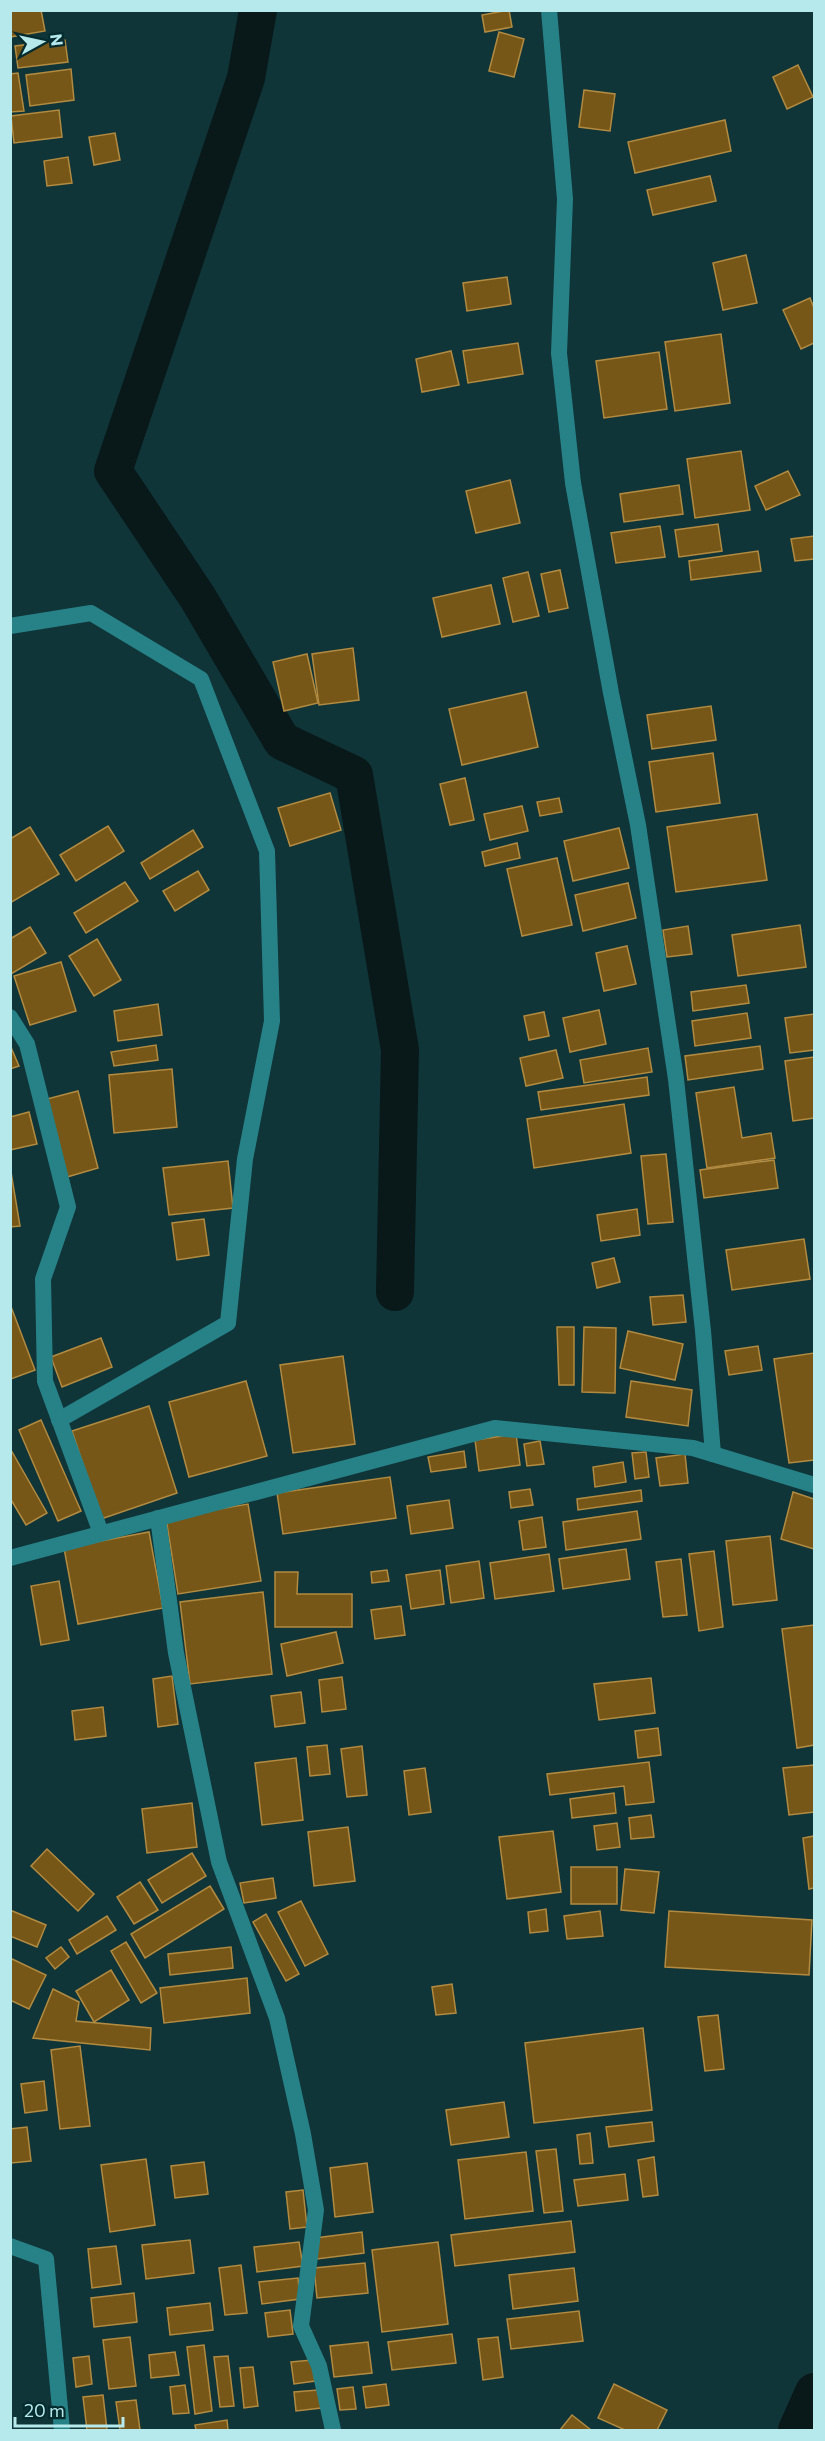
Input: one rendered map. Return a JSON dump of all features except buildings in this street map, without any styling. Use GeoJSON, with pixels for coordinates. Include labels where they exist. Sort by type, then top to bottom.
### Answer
{"type":"FeatureCollection","features":[{"type":"Feature","properties":{"kind":"street"},"geometry":{"type":"LineString","coordinates":[[549,10],[565,199],[559,353],[573,483],[611,693],[638,825],[676,1079],[703,1331],[713,1454]]}},
{"type":"Feature","properties":{"kind":"street"},"geometry":{"type":"LineString","coordinates":[[10,626],[91,613],[201,679],[267,851],[272,1021],[245,1159],[228,1323],[59,1419]]}},
{"type":"Feature","properties":{"kind":"street"},"geometry":{"type":"LineString","coordinates":[[10,1017],[27,1044],[68,1207],[43,1279],[45,1381],[101,1533]]}},
{"type":"Feature","properties":{"kind":"street"},"geometry":{"type":"LineString","coordinates":[[10,1558],[495,1428],[693,1448],[814,1485]]}},
{"type":"Feature","properties":{"kind":"street"},"geometry":{"type":"LineString","coordinates":[[158,1518],[176,1653],[219,1862],[277,2018],[303,2134],[316,2210],[301,2326],[319,2366],[333,2430]]}},
{"type":"Feature","properties":{"kind":"street"},"geometry":{"type":"LineString","coordinates":[[10,2246],[46,2259],[62,2430]]}},
{"type":"Feature","properties":{"kind":"waterway"},"geometry":{"type":"LineString","coordinates":[[258,10],[246,78],[113,471],[198,598],[282,741],[354,775],[400,1050],[395,1292]]}},
{"type":"Feature","properties":{"kind":"waterway"},"geometry":{"type":"LineString","coordinates":[[797,2430],[814,2392]]}}]}
